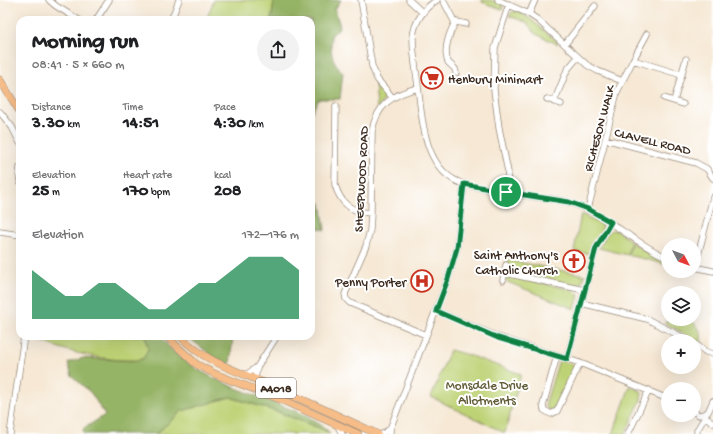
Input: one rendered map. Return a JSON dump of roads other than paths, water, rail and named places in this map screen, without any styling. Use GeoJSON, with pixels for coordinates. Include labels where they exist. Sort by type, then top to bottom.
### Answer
{"type":"FeatureCollection","features":[{"type":"Feature","properties":{"kind":"main road"},"geometry":{"type":"LineString","coordinates":[[0,80],[16,106]]}},
{"type":"Feature","properties":{"kind":"main road","name":"A4018"},"geometry":{"type":"LineString","coordinates":[[170,340],[196,364],[214,374],[263,392],[358,434]]}},
{"type":"Feature","properties":{"kind":"main road","name":"A4018"},"geometry":{"type":"LineString","coordinates":[[184,340],[194,349],[216,363],[377,434]]}},
{"type":"Feature","properties":{"kind":"street"},"geometry":{"type":"LineString","coordinates":[[49,0],[72,16]]}},
{"type":"Feature","properties":{"kind":"street"},"geometry":{"type":"LineString","coordinates":[[99,16],[109,0]]}},
{"type":"Feature","properties":{"kind":"street"},"geometry":{"type":"LineString","coordinates":[[173,16],[179,0]]}},
{"type":"Feature","properties":{"kind":"street"},"geometry":{"type":"LineString","coordinates":[[358,0],[361,0],[372,66],[377,79],[392,98]]}},
{"type":"Feature","properties":{"kind":"street"},"geometry":{"type":"LineString","coordinates":[[409,0],[423,13]]}},
{"type":"Feature","properties":{"kind":"street"},"geometry":{"type":"LineString","coordinates":[[437,0],[423,13],[414,28],[412,38],[424,133],[432,156],[439,166],[447,174],[464,184],[569,202],[588,209],[661,254]]}},
{"type":"Feature","properties":{"kind":"street"},"geometry":{"type":"LineString","coordinates":[[443,0],[454,23],[450,35],[447,56],[449,64],[455,69],[456,73]]}},
{"type":"Feature","properties":{"kind":"street"},"geometry":{"type":"LineString","coordinates":[[498,0],[529,14],[547,27],[578,57],[598,71],[622,81]]}},
{"type":"Feature","properties":{"kind":"street"},"geometry":{"type":"LineString","coordinates":[[529,14],[535,0]]}},
{"type":"Feature","properties":{"kind":"street"},"geometry":{"type":"LineString","coordinates":[[506,192],[508,172],[499,128],[494,90],[495,48],[509,4]]}},
{"type":"Feature","properties":{"kind":"street"},"geometry":{"type":"LineString","coordinates":[[565,44],[595,6]]}},
{"type":"Feature","properties":{"kind":"street"},"geometry":{"type":"LineString","coordinates":[[454,23],[457,22],[466,24]]}},
{"type":"Feature","properties":{"kind":"street","name":"RICHESON WALK"},"geometry":{"type":"LineString","coordinates":[[588,209],[618,92],[622,81],[647,34]]}},
{"type":"Feature","properties":{"kind":"street"},"geometry":{"type":"LineString","coordinates":[[554,102],[567,70],[578,57]]}},
{"type":"Feature","properties":{"kind":"street"},"geometry":{"type":"LineString","coordinates":[[674,101],[686,59]]}},
{"type":"Feature","properties":{"kind":"street"},"geometry":{"type":"LineString","coordinates":[[633,60],[682,75]]}},
{"type":"Feature","properties":{"kind":"street","name":"SHEEPWOOD ROAD"},"geometry":{"type":"LineString","coordinates":[[418,88],[405,91],[392,98],[381,108],[373,122],[370,230],[366,246],[345,294],[346,299],[350,303],[426,335]]}},
{"type":"Feature","properties":{"kind":"street"},"geometry":{"type":"LineString","coordinates":[[664,98],[683,104]]}},
{"type":"Feature","properties":{"kind":"street"},"geometry":{"type":"LineString","coordinates":[[547,99],[561,104]]}},
{"type":"Feature","properties":{"kind":"street"},"geometry":{"type":"LineString","coordinates":[[336,106],[335,186],[338,194],[347,206],[360,212],[371,212]]}},
{"type":"Feature","properties":{"kind":"street"},"geometry":{"type":"LineString","coordinates":[[0,112],[16,134]]}},
{"type":"Feature","properties":{"kind":"street","name":"CLAVELL ROAD"},"geometry":{"type":"LineString","coordinates":[[605,139],[696,162],[707,169],[713,178]]}},
{"type":"Feature","properties":{"kind":"street"},"geometry":{"type":"LineString","coordinates":[[382,434],[390,431],[448,279],[457,248],[464,184]]}},
{"type":"Feature","properties":{"kind":"street"},"geometry":{"type":"LineString","coordinates":[[701,244],[713,197]]}},
{"type":"Feature","properties":{"kind":"street"},"geometry":{"type":"LineString","coordinates":[[567,359],[596,248],[611,222]]}},
{"type":"Feature","properties":{"kind":"street"},"geometry":{"type":"LineString","coordinates":[[0,232],[16,234]]}},
{"type":"Feature","properties":{"kind":"street"},"geometry":{"type":"LineString","coordinates":[[503,280],[506,265]]}},
{"type":"Feature","properties":{"kind":"street"},"geometry":{"type":"LineString","coordinates":[[701,268],[713,271]]}},
{"type":"Feature","properties":{"kind":"street"},"geometry":{"type":"LineString","coordinates":[[505,273],[584,290]]}},
{"type":"Feature","properties":{"kind":"street"},"geometry":{"type":"LineString","coordinates":[[581,303],[647,319],[676,334]]}},
{"type":"Feature","properties":{"kind":"street"},"geometry":{"type":"LineString","coordinates":[[436,311],[498,338],[580,363],[661,396]]}},
{"type":"Feature","properties":{"kind":"street"},"geometry":{"type":"LineString","coordinates":[[10,434],[23,340]]}},
{"type":"Feature","properties":{"kind":"street"},"geometry":{"type":"LineString","coordinates":[[246,375],[257,367],[274,340]]}},
{"type":"Feature","properties":{"kind":"street"},"geometry":{"type":"LineString","coordinates":[[701,348],[706,352],[713,354]]}},
{"type":"Feature","properties":{"kind":"street"},"geometry":{"type":"LineString","coordinates":[[557,356],[543,405],[544,410],[551,414],[557,411],[580,363]]}},
{"type":"Feature","properties":{"kind":"street"},"geometry":{"type":"LineString","coordinates":[[255,379],[257,367]]}},
{"type":"Feature","properties":{"kind":"street"},"geometry":{"type":"LineString","coordinates":[[628,434],[649,390]]}},
{"type":"Feature","properties":{"kind":"street"},"geometry":{"type":"LineString","coordinates":[[697,434],[697,430],[713,401]]}},
{"type":"Feature","properties":{"kind":"street"},"geometry":{"type":"LineString","coordinates":[[701,415],[705,416],[713,423]]}},
{"type":"Feature","properties":{"kind":"street"},"geometry":{"type":"LineString","coordinates":[[337,424],[342,434]]}},
{"type":"Feature","properties":{"kind":"place","name":"Henbury Minimart"},"geometry":{"type":"Point","coordinates":[432,78]}},
{"type":"Feature","properties":{"kind":"place","name":"Saint Anthony's Catholic Church"},"geometry":{"type":"Point","coordinates":[574,261]}},
{"type":"Feature","properties":{"kind":"place","name":"Penny Porter"},"geometry":{"type":"Point","coordinates":[422,281]}},
{"type":"Feature","properties":{"kind":"park label","name":"Monsdale Drive Allotments"},"geometry":{"type":"Point","coordinates":[487,392]}}]}
